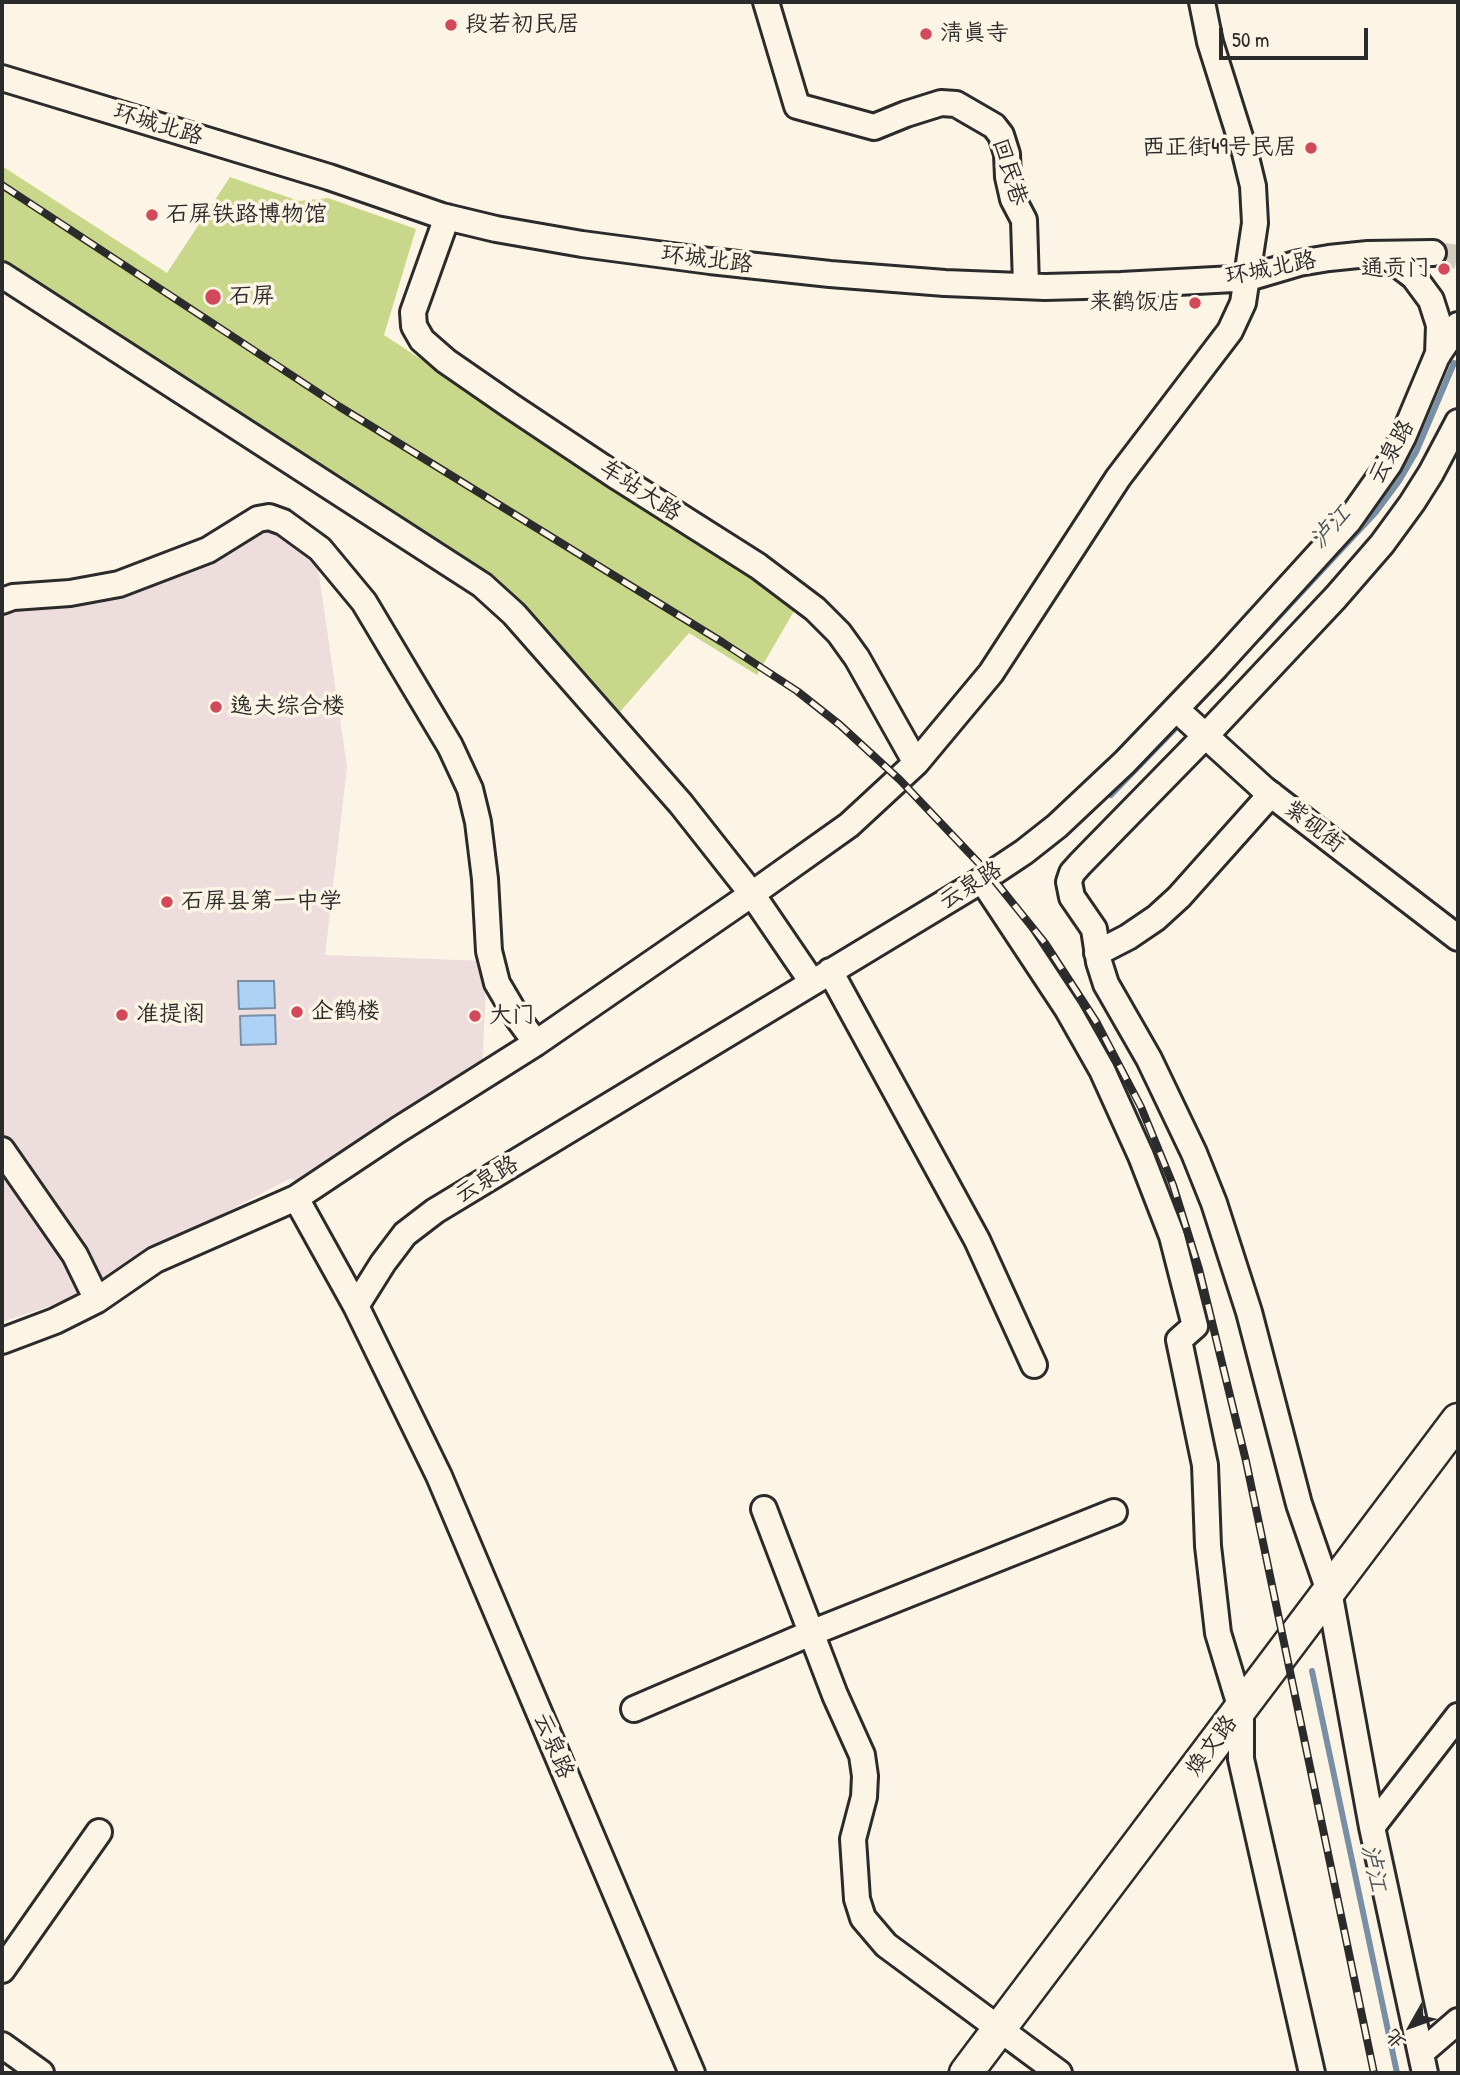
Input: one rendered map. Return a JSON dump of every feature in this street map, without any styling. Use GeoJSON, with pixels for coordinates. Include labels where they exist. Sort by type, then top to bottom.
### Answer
{"type":"FeatureCollection","features":[{"type":"Feature","properties":{"kind":"main road","name":"焕文路"},"geometry":{"type":"LineString","coordinates":[[966,2073],[1458,1419]]}},
{"type":"Feature","properties":{"kind":"street","name":"回民巷"},"geometry":{"type":"LineString","coordinates":[[766,2],[797,106],[874,127],[941,103],[956,104],[994,126],[1001,135],[1007,154],[1013,200],[1024,220],[1026,285]]}},
{"type":"Feature","properties":{"kind":"street"},"geometry":{"type":"LineString","coordinates":[[2,1341],[55,1321],[97,1300],[155,1260],[296,1198],[536,1043],[752,894],[849,825],[916,763],[991,673],[1118,478],[1230,331],[1243,303],[1255,223],[1253,186],[1210,43],[1202,2]]}},
{"type":"Feature","properties":{"kind":"street","name":"环城北路"},"geometry":{"type":"LineString","coordinates":[[2,78],[330,177],[447,217],[496,229],[582,244],[710,261],[945,283],[1121,285],[1248,277],[1329,258],[1433,253]]}},
{"type":"Feature","properties":{"kind":"street","name":"车站大路"},"geometry":{"type":"LineString","coordinates":[[447,217],[413,312],[414,326],[422,340],[446,361],[511,406],[758,566],[815,609],[839,633],[858,658],[916,763]]}},
{"type":"Feature","properties":{"kind":"street"},"geometry":{"type":"LineString","coordinates":[[1384,254],[1414,277],[1431,300],[1439,325],[1437,356]]}},
{"type":"Feature","properties":{"kind":"street"},"geometry":{"type":"LineString","coordinates":[[2,275],[482,585],[514,614],[681,804],[821,977],[977,1240],[1034,1365]]}},
{"type":"Feature","properties":{"kind":"street","name":"云泉路"},"geometry":{"type":"LineString","coordinates":[[356,1306],[405,1234],[435,1211],[982,880],[1024,852],[1093,794],[1176,709],[1348,522],[1373,488],[1403,437],[1437,356],[1458,325]]}},
{"type":"Feature","properties":{"kind":"street"},"geometry":{"type":"LineString","coordinates":[[1423,2063],[1372,1827],[1329,1591],[1298,1504],[1249,1312],[1214,1203],[1171,1102],[1107,984],[1097,953],[1094,929],[1072,897],[1069,881],[1080,864],[1206,735],[1382,544],[1425,483],[1458,422]]}},
{"type":"Feature","properties":{"kind":"street"},"geometry":{"type":"LineString","coordinates":[[2,601],[13,597],[70,593],[119,584],[208,550],[258,519],[269,517],[283,522],[320,549],[364,602],[450,746],[470,789],[478,822],[485,879],[489,951],[497,983],[536,1043]]}},
{"type":"Feature","properties":{"kind":"street","name":"紫砚街"},"geometry":{"type":"LineString","coordinates":[[1176,709],[1271,794],[1458,938]]}},
{"type":"Feature","properties":{"kind":"street"},"geometry":{"type":"LineString","coordinates":[[1093,794],[1120,822]]}},
{"type":"Feature","properties":{"kind":"street"},"geometry":{"type":"LineString","coordinates":[[1097,953],[1156,918],[1179,897],[1271,794]]}},
{"type":"Feature","properties":{"kind":"street"},"geometry":{"type":"LineString","coordinates":[[982,880],[1068,1010],[1101,1070],[1142,1156],[1172,1236],[1195,1326],[1179,1340],[1205,1465],[1208,1546],[1218,1633],[1241,1709],[1241,1759],[1312,2073]]}},
{"type":"Feature","properties":{"kind":"street"},"geometry":{"type":"LineString","coordinates":[[2,1150],[75,1255],[97,1300]]}},
{"type":"Feature","properties":{"kind":"street","name":"云泉路"},"geometry":{"type":"LineString","coordinates":[[296,1198],[356,1306],[439,1476],[692,2073]]}},
{"type":"Feature","properties":{"kind":"street"},"geometry":{"type":"LineString","coordinates":[[764,1509],[835,1695],[862,1755],[864,1797],[853,1839],[857,1899],[863,1918],[886,1945],[1059,2073]]}},
{"type":"Feature","properties":{"kind":"street"},"geometry":{"type":"LineString","coordinates":[[634,1709],[811,1633],[1114,1512]]}},
{"type":"Feature","properties":{"kind":"street"},"geometry":{"type":"LineString","coordinates":[[1372,1827],[1458,1716]]}},
{"type":"Feature","properties":{"kind":"street"},"geometry":{"type":"LineString","coordinates":[[2,1970],[99,1832]]}},
{"type":"Feature","properties":{"kind":"street"},"geometry":{"type":"LineString","coordinates":[[1423,2063],[1458,2021]]}},
{"type":"Feature","properties":{"kind":"street"},"geometry":{"type":"LineString","coordinates":[[2,2045],[41,2073]]}},
{"type":"Feature","properties":{"kind":"shaded area","name":"石屏县第一中学"},"geometry":{"type":"Polygon","coordinates":[[[266,528],[317,561],[347,767],[325,955],[487,961],[482,1074],[301,1187],[291,1178],[150,1252],[134,1267],[50,1306],[2,1322],[2,606],[126,589],[266,528]]]}},
{"type":"Feature","properties":{"kind":"green space"},"geometry":{"type":"Polygon","coordinates":[[[2,166],[167,273],[230,177],[299,201],[328,198],[416,229],[384,335],[797,606],[757,675],[689,633],[604,730],[480,574],[363,501],[2,259],[2,166]]]}},
{"type":"Feature","properties":{"kind":"water"},"geometry":{"type":"Polygon","coordinates":[[[238,981],[274,981],[275,1008],[239,1009],[238,981]]]}},
{"type":"Feature","properties":{"kind":"water"},"geometry":{"type":"Polygon","coordinates":[[[275,1015],[276,1044],[241,1045],[240,1016],[275,1015]]]}},
{"type":"Feature","properties":{"kind":"waterway","name":"泸江"},"geometry":{"type":"LineString","coordinates":[[1260,637],[1376,512],[1399,481],[1416,452],[1454,363]]}},
{"type":"Feature","properties":{"kind":"waterway","name":"泸江"},"geometry":{"type":"LineString","coordinates":[[1111,795],[1174,730]]}},
{"type":"Feature","properties":{"kind":"waterway","name":"泸江"},"geometry":{"type":"LineString","coordinates":[[1312,1671],[1397,2073]]}},
{"type":"Feature","properties":{"kind":"tunnel"},"geometry":{"type":"LineString","coordinates":[[1433,253],[1458,257]]}},
{"type":"Feature","properties":{"kind":"railway"},"geometry":{"type":"LineString","coordinates":[[2,185],[340,407],[797,691],[840,725],[900,780],[990,875],[1045,943],[1097,1023],[1141,1107],[1173,1185],[1199,1269],[1246,1461],[1374,2073]]}},
{"type":"Feature","properties":{"kind":"place","name":"段若初民居"},"geometry":{"type":"Point","coordinates":[451,25]}},
{"type":"Feature","properties":{"kind":"place","name":"清真寺"},"geometry":{"type":"Point","coordinates":[926,34]}},
{"type":"Feature","properties":{"kind":"place","name":"西正街49号民居"},"geometry":{"type":"Point","coordinates":[1311,148]}},
{"type":"Feature","properties":{"kind":"place","name":"石屏铁路博物馆"},"geometry":{"type":"Point","coordinates":[152,215]}},
{"type":"Feature","properties":{"kind":"place","name":"通贡门"},"geometry":{"type":"Point","coordinates":[1444,269]}},
{"type":"Feature","properties":{"kind":"place","name":"石屏"},"geometry":{"type":"Point","coordinates":[213,297]}},
{"type":"Feature","properties":{"kind":"place","name":"来鹤饭店"},"geometry":{"type":"Point","coordinates":[1195,303]}},
{"type":"Feature","properties":{"kind":"place","name":"逸夫综合楼"},"geometry":{"type":"Point","coordinates":[216,707]}},
{"type":"Feature","properties":{"kind":"place","name":"石屏县第一中学"},"geometry":{"type":"Point","coordinates":[167,902]}},
{"type":"Feature","properties":{"kind":"place","name":"企鹤楼"},"geometry":{"type":"Point","coordinates":[297,1012]}},
{"type":"Feature","properties":{"kind":"place","name":"准提阁"},"geometry":{"type":"Point","coordinates":[122,1015]}},
{"type":"Feature","properties":{"kind":"place","name":"大门"},"geometry":{"type":"Point","coordinates":[475,1016]}}]}
